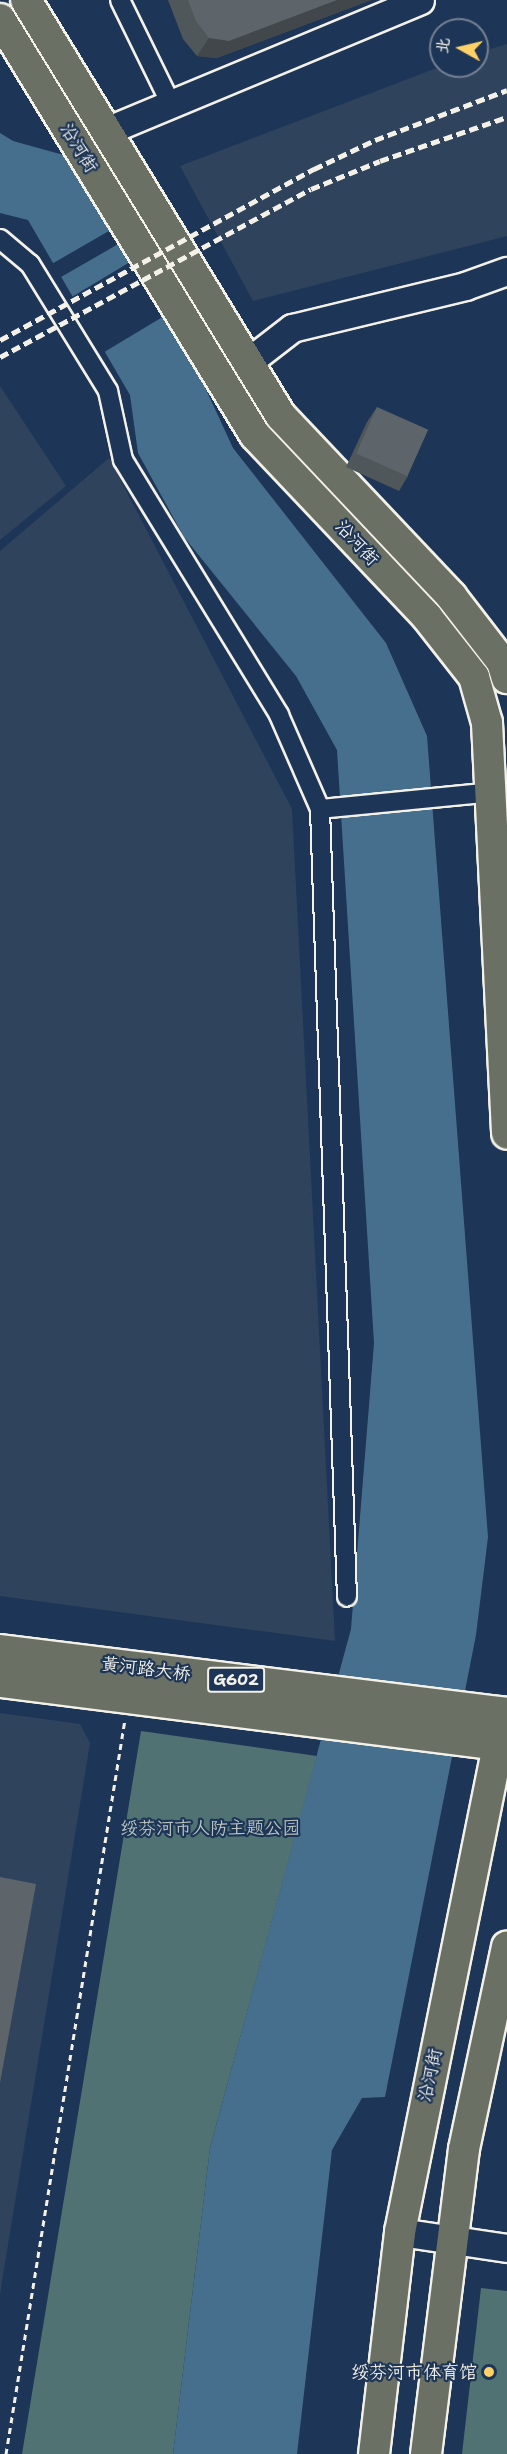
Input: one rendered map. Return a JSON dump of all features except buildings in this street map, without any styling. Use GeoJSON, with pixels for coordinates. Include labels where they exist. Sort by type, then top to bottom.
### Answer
{"type":"FeatureCollection","features":[{"type":"Feature","properties":{"kind":"highway","name":"黄河路大桥"},"geometry":{"type":"LineString","coordinates":[[0,1651],[468,1725]]}},
{"type":"Feature","properties":{"kind":"highway","name":"黄河路大桥"},"geometry":{"type":"LineString","coordinates":[[0,1680],[129,1697],[468,1725]]}},
{"type":"Feature","properties":{"kind":"highway","name":"G602"},"geometry":{"type":"LineString","coordinates":[[468,1725],[505,1723]]}},
{"type":"Feature","properties":{"kind":"main road","name":"沿河街"},"geometry":{"type":"LineString","coordinates":[[30,7],[281,416],[451,596],[502,662],[507,678]]}},
{"type":"Feature","properties":{"kind":"main road","name":"沿河街"},"geometry":{"type":"LineString","coordinates":[[2,26],[255,435],[427,617],[474,677],[488,723],[499,791],[507,1134]]}},
{"type":"Feature","properties":{"kind":"main road","name":"沿河街"},"geometry":{"type":"LineString","coordinates":[[374,2454],[400,2232],[505,1723]]}},
{"type":"Feature","properties":{"kind":"main road"},"geometry":{"type":"LineString","coordinates":[[426,2454],[451,2237],[464,2149],[507,1947]]}},
{"type":"Feature","properties":{"kind":"street"},"geometry":{"type":"LineString","coordinates":[[120,0],[171,104]]}},
{"type":"Feature","properties":{"kind":"street"},"geometry":{"type":"LineString","coordinates":[[106,131],[420,0]]}},
{"type":"Feature","properties":{"kind":"street"},"geometry":{"type":"LineString","coordinates":[[2,26],[30,7]]}},
{"type":"Feature","properties":{"kind":"street"},"geometry":{"type":"LineString","coordinates":[[0,238],[30,264],[108,392],[123,460],[279,715],[320,809],[347,1597]]}},
{"type":"Feature","properties":{"kind":"street"},"geometry":{"type":"LineString","coordinates":[[248,362],[292,328],[465,286],[507,270]]}},
{"type":"Feature","properties":{"kind":"street"},"geometry":{"type":"LineString","coordinates":[[320,809],[499,791]]}},
{"type":"Feature","properties":{"kind":"street"},"geometry":{"type":"LineString","coordinates":[[400,2232],[451,2237],[507,2248]]}},
{"type":"Feature","properties":{"kind":"path"},"geometry":{"type":"LineString","coordinates":[[6,2454],[129,1697]]}},
{"type":"Feature","properties":{"kind":"shaded area"},"geometry":{"type":"Polygon","coordinates":[[[507,44],[507,236],[253,301],[180,166],[429,71],[429,78],[489,78],[489,49],[507,44]]]}},
{"type":"Feature","properties":{"kind":"shaded area"},"geometry":{"type":"Polygon","coordinates":[[[0,133],[13,141],[78,159],[173,318],[233,448],[386,643],[427,736],[488,1537],[476,1635],[385,2097],[362,2098],[332,2150],[297,2454],[173,2454],[210,2148],[351,1629],[374,1343],[337,750],[296,676],[184,537],[138,453],[130,395],[28,220],[0,213],[0,133]]]}},
{"type":"Feature","properties":{"kind":"shaded area"},"geometry":{"type":"Polygon","coordinates":[[[0,386],[66,486],[0,540],[0,386]]]}},
{"type":"Feature","properties":{"kind":"shaded area"},"geometry":{"type":"Polygon","coordinates":[[[109,458],[292,809],[335,1641],[0,1596],[0,551],[109,458]]]}},
{"type":"Feature","properties":{"kind":"shaded area"},"geometry":{"type":"Polygon","coordinates":[[[0,1713],[80,1724],[90,1743],[0,2294],[0,1713]]]}},
{"type":"Feature","properties":{"kind":"green space","name":"绥芬河市人防主题公园"},"geometry":{"type":"Polygon","coordinates":[[[141,1731],[317,1756],[210,2148],[173,2454],[22,2454],[141,1731]]]}},
{"type":"Feature","properties":{"kind":"green space","name":"绥芬河市体育馆"},"geometry":{"type":"Polygon","coordinates":[[[481,2288],[507,2291],[507,2454],[462,2454],[481,2288]]]}},
{"type":"Feature","properties":{"kind":"pier"},"geometry":{"type":"Polygon","coordinates":[[[121,224],[129,238],[58,279],[50,265],[121,224]]]}},
{"type":"Feature","properties":{"kind":"pier"},"geometry":{"type":"Polygon","coordinates":[[[140,256],[173,311],[103,353],[70,298],[140,256]]]}},
{"type":"Feature","properties":{"kind":"railway"},"geometry":{"type":"LineString","coordinates":[[0,340],[314,169],[375,140],[507,90]]}},
{"type":"Feature","properties":{"kind":"railway"},"geometry":{"type":"LineString","coordinates":[[0,357],[311,189],[380,161],[507,117]]}},
{"type":"Feature","properties":{"kind":"place","name":"绥芬河市体育馆"},"geometry":{"type":"Point","coordinates":[489,2372]}}]}
